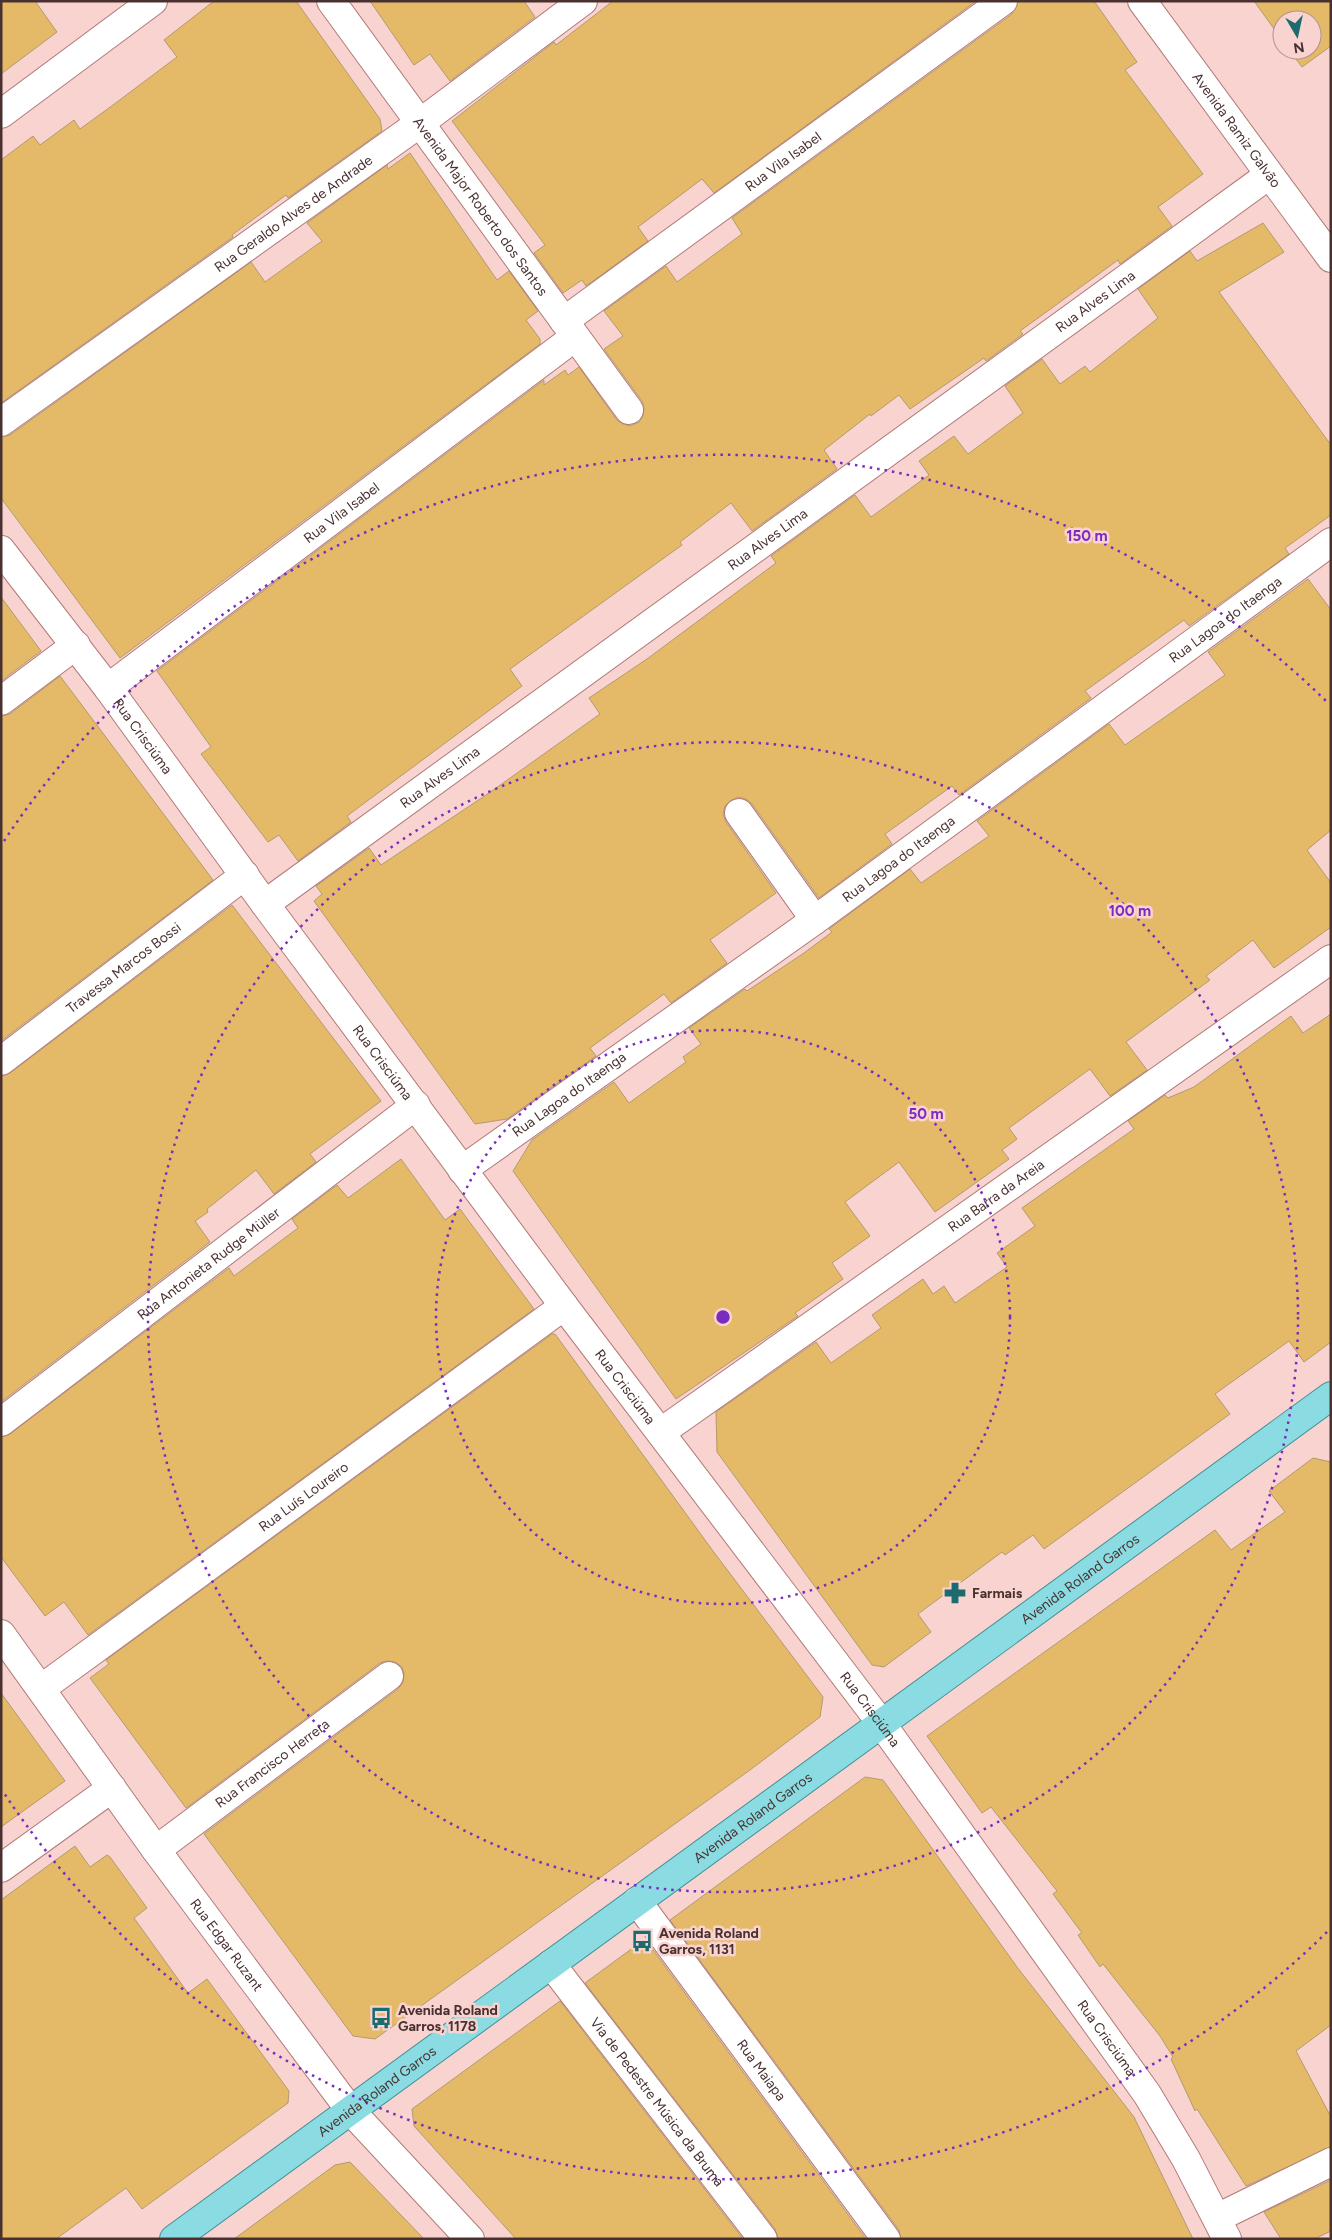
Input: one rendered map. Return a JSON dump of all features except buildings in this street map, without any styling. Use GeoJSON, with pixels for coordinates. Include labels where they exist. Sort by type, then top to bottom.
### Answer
{"type":"FeatureCollection","features":[{"type":"Feature","properties":{"kind":"main road","name":"Avenida Roland Garros"},"geometry":{"type":"LineString","coordinates":[[174,2239],[1330,1397]]}},
{"type":"Feature","properties":{"kind":"street"},"geometry":{"type":"LineString","coordinates":[[1,114],[153,1]]}},
{"type":"Feature","properties":{"kind":"street","name":"Avenida Major Roberto dos Santos"},"geometry":{"type":"LineString","coordinates":[[331,1],[629,410]]}},
{"type":"Feature","properties":{"kind":"street","name":"Rua Geraldo Alves de Andrade"},"geometry":{"type":"LineString","coordinates":[[1,422],[420,123],[583,1]]}},
{"type":"Feature","properties":{"kind":"street","name":"Rua Vila Isabel"},"geometry":{"type":"LineString","coordinates":[[108,688],[569,329],[1003,1]]}},
{"type":"Feature","properties":{"kind":"street","name":"Avenida Ramiz Galvão"},"geometry":{"type":"LineString","coordinates":[[1142,1],[1331,258]]}},
{"type":"Feature","properties":{"kind":"street","name":"Rua Alves Lima"},"geometry":{"type":"LineString","coordinates":[[265,904],[1270,175]]}},
{"type":"Feature","properties":{"kind":"street","name":"Rua Lagoa do Itaenga"},"geometry":{"type":"LineString","coordinates":[[462,1170],[815,920],[1331,542]]}},
{"type":"Feature","properties":{"kind":"street","name":"Rua Crisciúma"},"geometry":{"type":"LineString","coordinates":[[1,550],[76,645],[265,904],[564,1306],[881,1723],[1146,2094],[1186,2159],[1222,2229]]}},
{"type":"Feature","properties":{"kind":"street"},"geometry":{"type":"LineString","coordinates":[[1,702],[76,645]]}},
{"type":"Feature","properties":{"kind":"street"},"geometry":{"type":"LineString","coordinates":[[738,813],[815,920]]}},
{"type":"Feature","properties":{"kind":"street","name":"Travessa Marcos Bossi"},"geometry":{"type":"LineString","coordinates":[[1,1061],[245,875]]}},
{"type":"Feature","properties":{"kind":"street","name":"Rua Barra da Areia"},"geometry":{"type":"LineString","coordinates":[[661,1432],[1331,959]]}},
{"type":"Feature","properties":{"kind":"street","name":"Rua Antonieta Rudge Müller"},"geometry":{"type":"LineString","coordinates":[[1,1422],[416,1105]]}},
{"type":"Feature","properties":{"kind":"street","name":"Rua Luís Loureiro"},"geometry":{"type":"LineString","coordinates":[[42,1688],[564,1306]]}},
{"type":"Feature","properties":{"kind":"street","name":"Rua Edgar Ruzant"},"geometry":{"type":"LineString","coordinates":[[1,1634],[42,1688],[156,1850],[350,2110],[470,2239]]}},
{"type":"Feature","properties":{"kind":"street","name":"Rua Francisco Herrera"},"geometry":{"type":"LineString","coordinates":[[156,1850],[389,1676]]}},
{"type":"Feature","properties":{"kind":"street"},"geometry":{"type":"LineString","coordinates":[[1,1868],[112,1788]]}},
{"type":"Feature","properties":{"kind":"street","name":"Rua Maiapa"},"geometry":{"type":"LineString","coordinates":[[637,1901],[886,2239]]}},
{"type":"Feature","properties":{"kind":"street","name":"Via de Pedestre Música da Bruma"},"geometry":{"type":"LineString","coordinates":[[551,1964],[763,2239]]}},
{"type":"Feature","properties":{"kind":"street"},"geometry":{"type":"LineString","coordinates":[[1222,2229],[1331,2162]]}},
{"type":"Feature","properties":{"kind":"place","name":"Farmais"},"geometry":{"type":"Point","coordinates":[955,1593]}},
{"type":"Feature","properties":{"kind":"place","name":"Avenida Roland Garros, 1131"},"geometry":{"type":"Point","coordinates":[642,1941]}},
{"type":"Feature","properties":{"kind":"place","name":"Avenida Roland Garros, 1178"},"geometry":{"type":"Point","coordinates":[381,2018]}}]}
